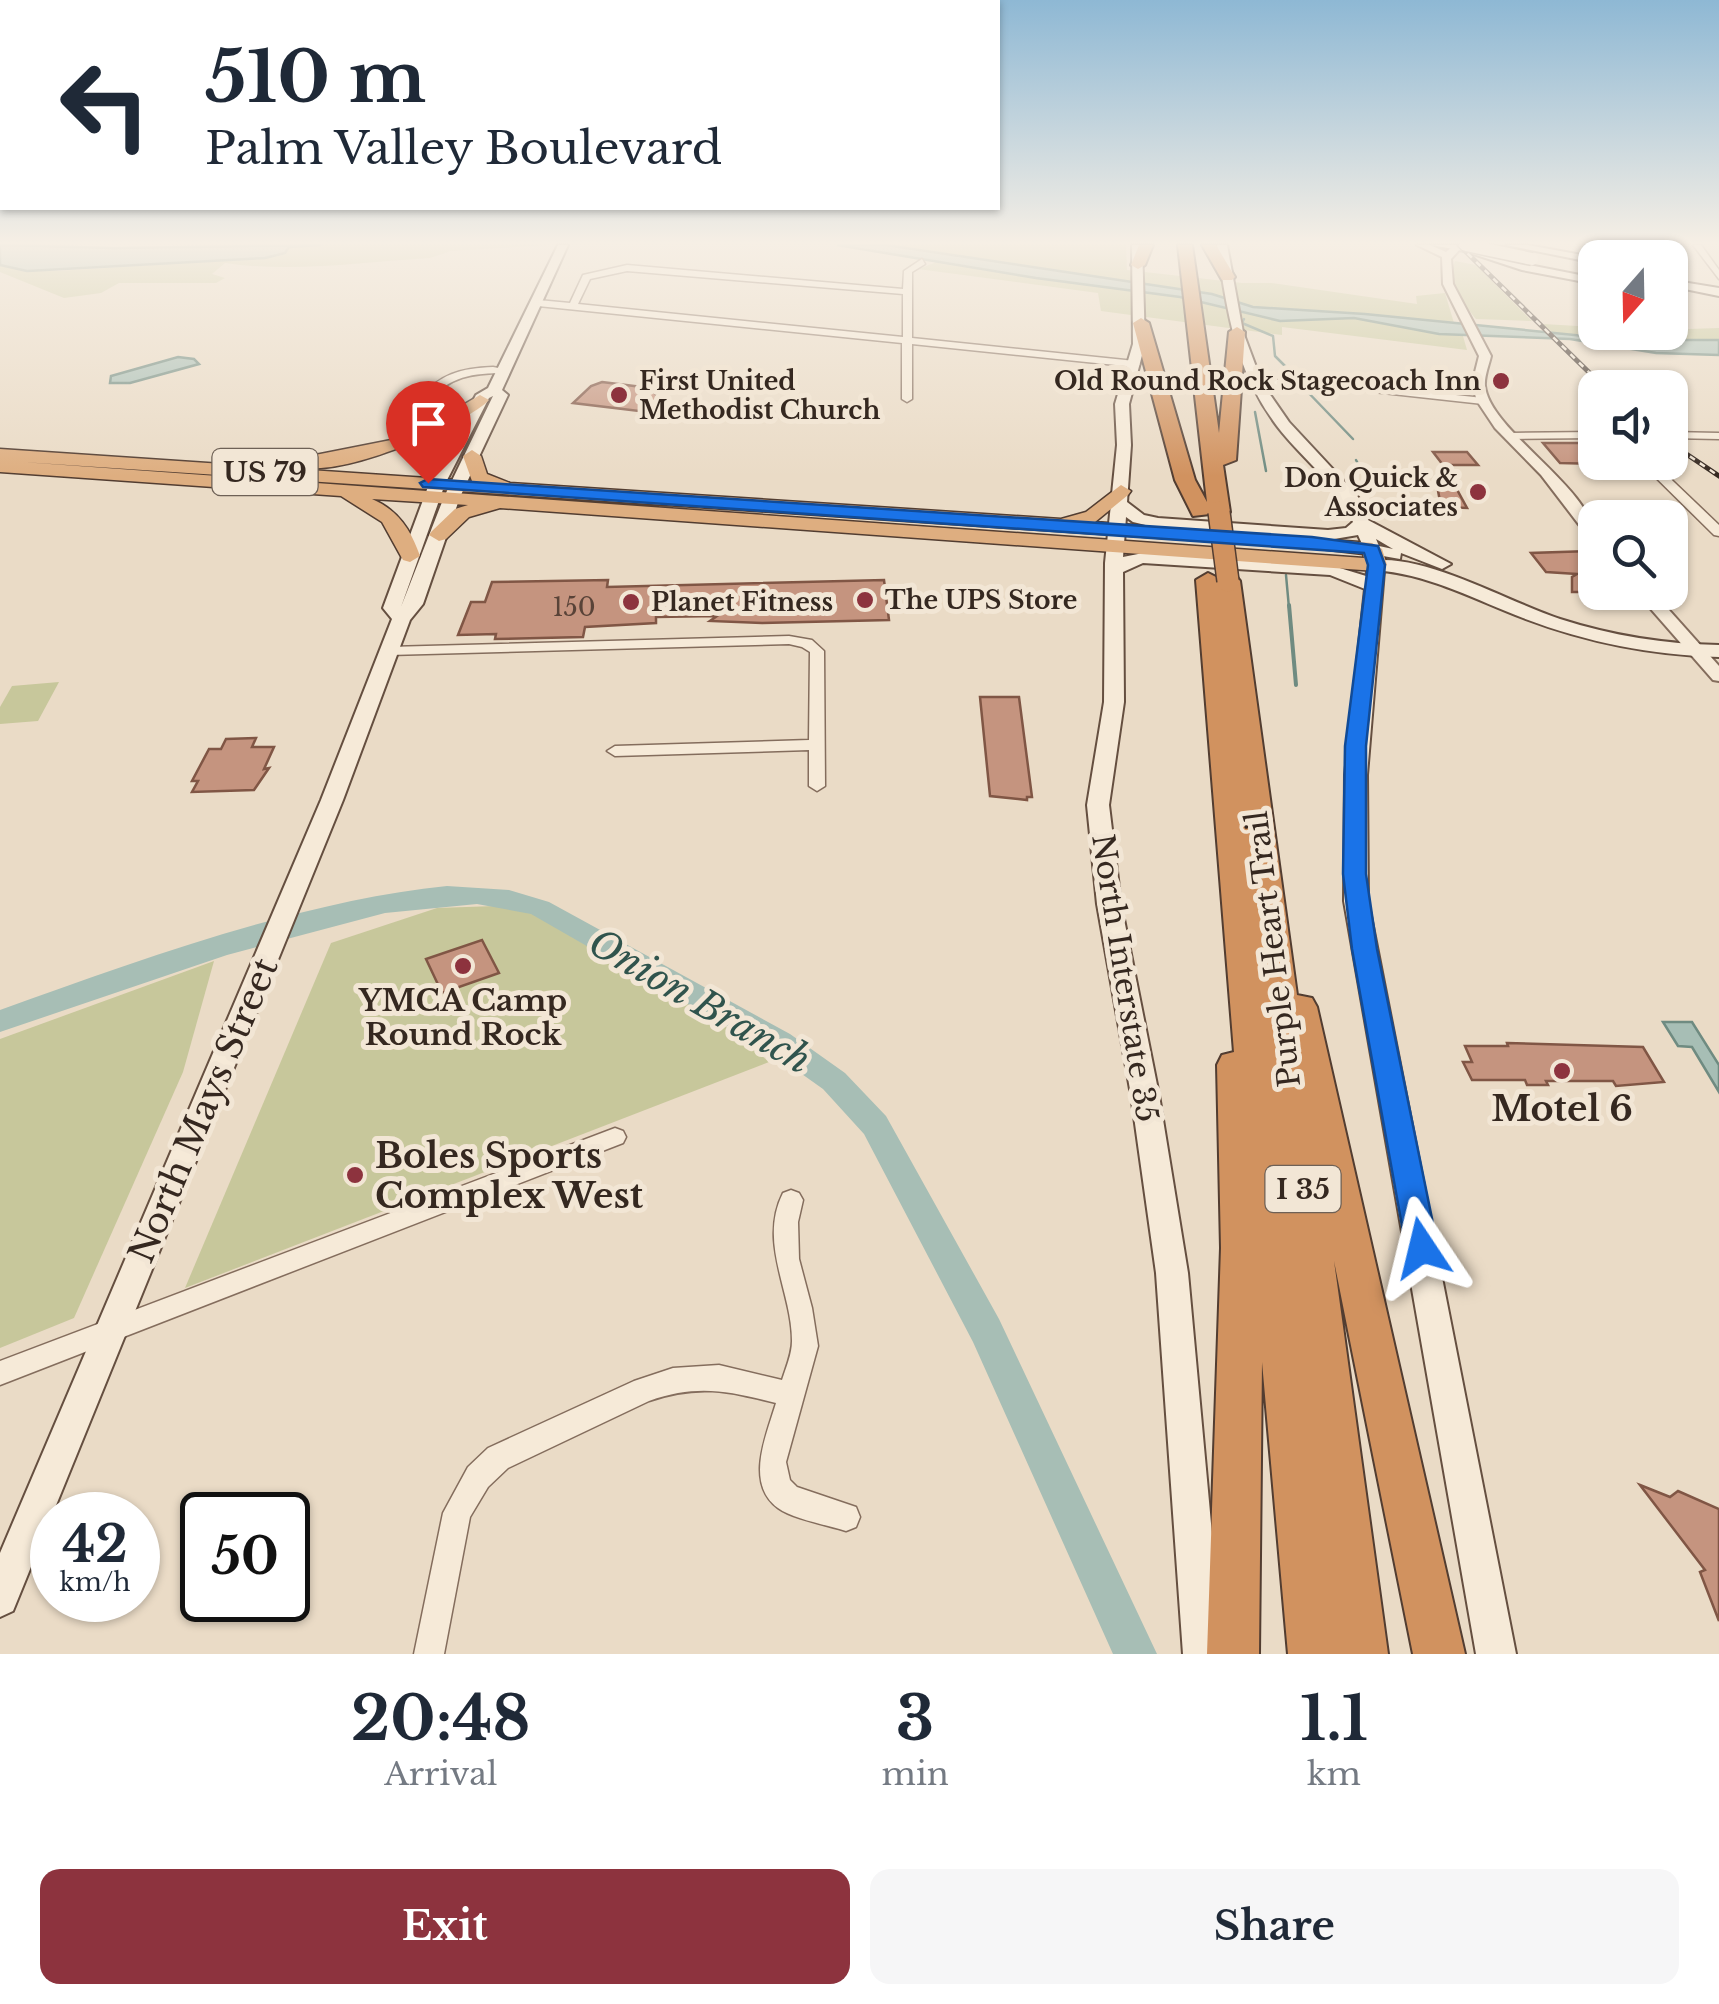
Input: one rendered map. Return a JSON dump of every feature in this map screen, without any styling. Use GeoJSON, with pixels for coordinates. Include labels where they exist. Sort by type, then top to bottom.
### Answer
{"type":"FeatureCollection","features":[{"type":"Feature","properties":{"kind":"highway"},"geometry":{"type":"LineString","coordinates":[[1140,322],[1185,480],[1210,511],[1227,484],[1237,330]]}},
{"type":"Feature","properties":{"kind":"highway","name":"Purple Heart Trail"},"geometry":{"type":"LineString","coordinates":[[1188,322],[1218,580],[1245,724],[1362,1654]]}},
{"type":"Feature","properties":{"kind":"highway"},"geometry":{"type":"LineString","coordinates":[[172,465],[277,465],[349,456],[424,434],[487,396]]}},
{"type":"Feature","properties":{"kind":"highway","name":"US 79"},"geometry":{"type":"LineString","coordinates":[[0,455],[172,465],[445,490],[508,502],[697,516],[819,509],[1047,525],[1118,538],[1194,534],[1374,567]]}},
{"type":"Feature","properties":{"kind":"highway"},"geometry":{"type":"LineString","coordinates":[[472,456],[482,480],[538,490]]}},
{"type":"Feature","properties":{"kind":"highway","name":"US 79"},"geometry":{"type":"LineString","coordinates":[[0,466],[264,485],[538,490],[757,513],[1118,538],[1374,567]]}},
{"type":"Feature","properties":{"kind":"highway"},"geometry":{"type":"LineString","coordinates":[[264,485],[338,494],[374,506],[397,522],[410,556]]}},
{"type":"Feature","properties":{"kind":"highway"},"geometry":{"type":"LineString","coordinates":[[1047,525],[1094,516],[1121,498]]}},
{"type":"Feature","properties":{"kind":"highway"},"geometry":{"type":"LineString","coordinates":[[439,535],[468,510],[508,502]]}},
{"type":"Feature","properties":{"kind":"highway","name":"Purple Heart Trail"},"geometry":{"type":"LineString","coordinates":[[1218,580],[1225,793],[1314,1654]]}},
{"type":"Feature","properties":{"kind":"highway"},"geometry":{"type":"LineString","coordinates":[[1245,724],[1280,866],[1304,1036],[1439,1654]]}},
{"type":"Feature","properties":{"kind":"highway"},"geometry":{"type":"LineString","coordinates":[[1225,793],[1223,929],[1238,1103],[1242,1248],[1232,1654]]}},
{"type":"Feature","properties":{"kind":"main road","name":"North Mays Street"},"geometry":{"type":"LineString","coordinates":[[401,619],[392,608],[410,556],[487,396],[529,322]]}},
{"type":"Feature","properties":{"kind":"main road","name":"North Interstate 35"},"geometry":{"type":"LineString","coordinates":[[1140,322],[1135,364],[1122,404],[1121,498],[1114,570],[1114,702],[1100,790],[1100,830],[1108,904],[1145,1094],[1172,1273],[1203,1654]]}},
{"type":"Feature","properties":{"kind":"main road"},"geometry":{"type":"LineString","coordinates":[[1236,322],[1255,383],[1284,425],[1348,494],[1362,523],[1374,567],[1356,746],[1356,901],[1496,1654]]}},
{"type":"Feature","properties":{"kind":"main road","name":"North Mays Street"},"geometry":{"type":"LineString","coordinates":[[0,1598],[263,968],[401,619],[414,604],[439,535],[445,490],[472,456],[501,396],[487,396]]}},
{"type":"Feature","properties":{"kind":"main road"},"geometry":{"type":"LineString","coordinates":[[1121,498],[1139,519],[1158,523],[1328,535],[1351,532],[1362,523]]}},
{"type":"Feature","properties":{"kind":"main road"},"geometry":{"type":"LineString","coordinates":[[1362,523],[1461,577],[1563,619],[1570,627],[1628,646],[1719,651]]}},
{"type":"Feature","properties":{"kind":"main road"},"geometry":{"type":"LineString","coordinates":[[1114,570],[1127,561],[1143,558],[1330,570],[1357,577],[1374,567],[1461,577]]}},
{"type":"Feature","properties":{"kind":"street"},"geometry":{"type":"LineString","coordinates":[[732,322],[1135,364]]}},
{"type":"Feature","properties":{"kind":"street"},"geometry":{"type":"LineString","coordinates":[[907,399],[909,322]]}},
{"type":"Feature","properties":{"kind":"street"},"geometry":{"type":"LineString","coordinates":[[1469,322],[1486,362],[1478,384],[1483,400],[1578,514]]}},
{"type":"Feature","properties":{"kind":"street"},"geometry":{"type":"LineString","coordinates":[[424,400],[448,376],[505,370]]}},
{"type":"Feature","properties":{"kind":"street"},"geometry":{"type":"LineString","coordinates":[[1255,383],[1310,382],[1483,400]]}},
{"type":"Feature","properties":{"kind":"street"},"geometry":{"type":"LineString","coordinates":[[1688,435],[1719,436]]}},
{"type":"Feature","properties":{"kind":"street"},"geometry":{"type":"LineString","coordinates":[[1512,436],[1578,436]]}},
{"type":"Feature","properties":{"kind":"street"},"geometry":{"type":"LineString","coordinates":[[1665,480],[1719,532]]}},
{"type":"Feature","properties":{"kind":"street"},"geometry":{"type":"LineString","coordinates":[[1660,610],[1719,676]]}},
{"type":"Feature","properties":{"kind":"street"},"geometry":{"type":"LineString","coordinates":[[389,651],[799,641],[818,651],[817,786]]}},
{"type":"Feature","properties":{"kind":"street"},"geometry":{"type":"LineString","coordinates":[[615,751],[817,745]]}},
{"type":"Feature","properties":{"kind":"street"},"geometry":{"type":"LineString","coordinates":[[0,1373],[615,1137]]}},
{"type":"Feature","properties":{"kind":"street"},"geometry":{"type":"LineString","coordinates":[[791,1200],[785,1221],[784,1255],[805,1328],[805,1346],[772,1462],[778,1487],[788,1498],[846,1517]]}},
{"type":"Feature","properties":{"kind":"street"},"geometry":{"type":"LineString","coordinates":[[430,1654],[457,1513],[478,1477],[498,1458],[643,1390],[673,1380],[719,1377],[792,1394]]}},
{"type":"Feature","properties":{"kind":"green space"},"geometry":{"type":"Polygon","coordinates":[[[1185,322],[1379,322],[1463,336],[1467,350],[1282,327],[1282,335],[1185,322]]]}},
{"type":"Feature","properties":{"kind":"green space"},"geometry":{"type":"Polygon","coordinates":[[[1543,324],[1578,326],[1578,335],[1553,333],[1543,324]]]}},
{"type":"Feature","properties":{"kind":"green space"},"geometry":{"type":"Polygon","coordinates":[[[1719,328],[1719,340],[1688,340],[1688,329],[1719,328]]]}},
{"type":"Feature","properties":{"kind":"green space"},"geometry":{"type":"Polygon","coordinates":[[[59,682],[38,721],[0,724],[0,707],[12,686],[59,682]]]}},
{"type":"Feature","properties":{"kind":"green space","name":"Boles Sports Complex West"},"geometry":{"type":"Polygon","coordinates":[[[522,905],[652,974],[769,1062],[185,1288],[331,943],[437,908],[522,905]]]}},
{"type":"Feature","properties":{"kind":"green space"},"geometry":{"type":"Polygon","coordinates":[[[214,961],[183,1072],[74,1318],[0,1348],[0,1039],[214,961]]]}},
{"type":"Feature","properties":{"kind":"shaded area"},"geometry":{"type":"Polygon","coordinates":[[[1376,322],[1447,322],[1578,335],[1578,340],[1439,334],[1376,322]]]}},
{"type":"Feature","properties":{"kind":"shaded area"},"geometry":{"type":"Polygon","coordinates":[[[1688,340],[1719,340],[1719,355],[1638,350],[1688,350],[1688,340]]]}},
{"type":"Feature","properties":{"kind":"shaded area"},"geometry":{"type":"Polygon","coordinates":[[[178,357],[194,359],[199,364],[130,383],[110,383],[111,376],[178,357]]]}},
{"type":"Feature","properties":{"kind":"shaded area"},"geometry":{"type":"Polygon","coordinates":[[[1663,1022],[1692,1022],[1719,1065],[1719,1092],[1692,1047],[1678,1046],[1663,1022]]]}},
{"type":"Feature","properties":{"kind":"building","name":"First United Methodist Church"},"geometry":{"type":"Polygon","coordinates":[[[602,382],[650,388],[660,399],[639,411],[573,403],[591,386],[602,382]]]}},
{"type":"Feature","properties":{"kind":"building"},"geometry":{"type":"Polygon","coordinates":[[[1543,443],[1578,443],[1578,463],[1560,463],[1543,443]]]}},
{"type":"Feature","properties":{"kind":"building"},"geometry":{"type":"Polygon","coordinates":[[[1433,452],[1467,452],[1478,465],[1443,465],[1433,452]]]}},
{"type":"Feature","properties":{"kind":"building"},"geometry":{"type":"Polygon","coordinates":[[[1437,485],[1455,486],[1467,508],[1441,507],[1437,485]]]}},
{"type":"Feature","properties":{"kind":"building"},"geometry":{"type":"Polygon","coordinates":[[[1578,551],[1578,592],[1572,592],[1572,577],[1577,574],[1546,572],[1531,553],[1578,551]]]}},
{"type":"Feature","properties":{"kind":"building"},"geometry":{"type":"Polygon","coordinates":[[[608,580],[607,587],[884,580],[889,620],[762,623],[710,621],[717,616],[656,617],[656,623],[585,627],[583,637],[495,639],[496,634],[458,635],[471,602],[485,602],[492,582],[608,580]]]}},
{"type":"Feature","properties":{"kind":"building"},"geometry":{"type":"Polygon","coordinates":[[[980,697],[1019,697],[1032,797],[1027,800],[990,796],[980,697]]]}},
{"type":"Feature","properties":{"kind":"building"},"geometry":{"type":"Polygon","coordinates":[[[256,738],[252,747],[274,747],[264,769],[269,768],[254,790],[192,792],[198,781],[192,781],[209,749],[221,749],[226,739],[256,738]]]}},
{"type":"Feature","properties":{"kind":"building","name":"YMCA Camp Round Rock"},"geometry":{"type":"Polygon","coordinates":[[[482,940],[499,973],[442,993],[426,959],[482,940]]]}},
{"type":"Feature","properties":{"kind":"building","name":"Motel 6"},"geometry":{"type":"Polygon","coordinates":[[[1507,1043],[1643,1047],[1664,1082],[1616,1086],[1613,1081],[1546,1081],[1548,1085],[1527,1085],[1525,1080],[1472,1080],[1463,1062],[1472,1062],[1465,1046],[1508,1046],[1507,1043]]]}},
{"type":"Feature","properties":{"kind":"building"},"geometry":{"type":"Polygon","coordinates":[[[1640,1485],[1670,1497],[1678,1491],[1719,1509],[1719,1621],[1700,1572],[1705,1570],[1640,1485]]]}},
{"type":"Feature","properties":{"kind":"waterway"},"geometry":{"type":"LineString","coordinates":[[1242,322],[1273,336],[1275,356],[1293,374]]}},
{"type":"Feature","properties":{"kind":"waterway"},"geometry":{"type":"LineString","coordinates":[[1302,386],[1353,439]]}},
{"type":"Feature","properties":{"kind":"waterway"},"geometry":{"type":"LineString","coordinates":[[1255,412],[1266,471]]}},
{"type":"Feature","properties":{"kind":"waterway"},"geometry":{"type":"LineString","coordinates":[[1356,460],[1369,484]]}},
{"type":"Feature","properties":{"kind":"waterway"},"geometry":{"type":"LineString","coordinates":[[1286,575],[1289,608]]}},
{"type":"Feature","properties":{"kind":"waterway"},"geometry":{"type":"LineString","coordinates":[[1289,605],[1296,685]]}},
{"type":"Feature","properties":{"kind":"waterway","name":"Onion Branch"},"geometry":{"type":"LineString","coordinates":[[0,1021],[218,948],[385,904],[477,895],[540,908],[779,1042],[834,1081],[875,1125],[986,1331],[1135,1654]]}},
{"type":"Feature","properties":{"kind":"railway"},"geometry":{"type":"LineString","coordinates":[[1538,322],[1587,370]]}},
{"type":"Feature","properties":{"kind":"railway"},"geometry":{"type":"LineString","coordinates":[[1688,455],[1719,476]]}},
{"type":"Feature","properties":{"kind":"place","name":"Old Round Rock Stagecoach Inn"},"geometry":{"type":"Point","coordinates":[1501,381]}},
{"type":"Feature","properties":{"kind":"place","name":"First United Methodist Church"},"geometry":{"type":"Point","coordinates":[619,395]}},
{"type":"Feature","properties":{"kind":"place","name":"Don Quick & Associates"},"geometry":{"type":"Point","coordinates":[1478,492]}},
{"type":"Feature","properties":{"kind":"place","name":"The UPS Store"},"geometry":{"type":"Point","coordinates":[865,600]}},
{"type":"Feature","properties":{"kind":"place","name":"Planet Fitness"},"geometry":{"type":"Point","coordinates":[631,602]}},
{"type":"Feature","properties":{"kind":"place","name":"YMCA Camp Round Rock"},"geometry":{"type":"Point","coordinates":[463,966]}},
{"type":"Feature","properties":{"kind":"place","name":"Motel 6"},"geometry":{"type":"Point","coordinates":[1562,1071]}},
{"type":"Feature","properties":{"kind":"place","name":"Boles Sports Complex West"},"geometry":{"type":"Point","coordinates":[355,1175]}},
{"type":"Feature","properties":{"kind":"route"},"geometry":{"type":"LineString","coordinates":[[428,483],[1372,549],[1376,565],[1356,746],[1354,874],[1364,949],[1422,1248]]}}]}
